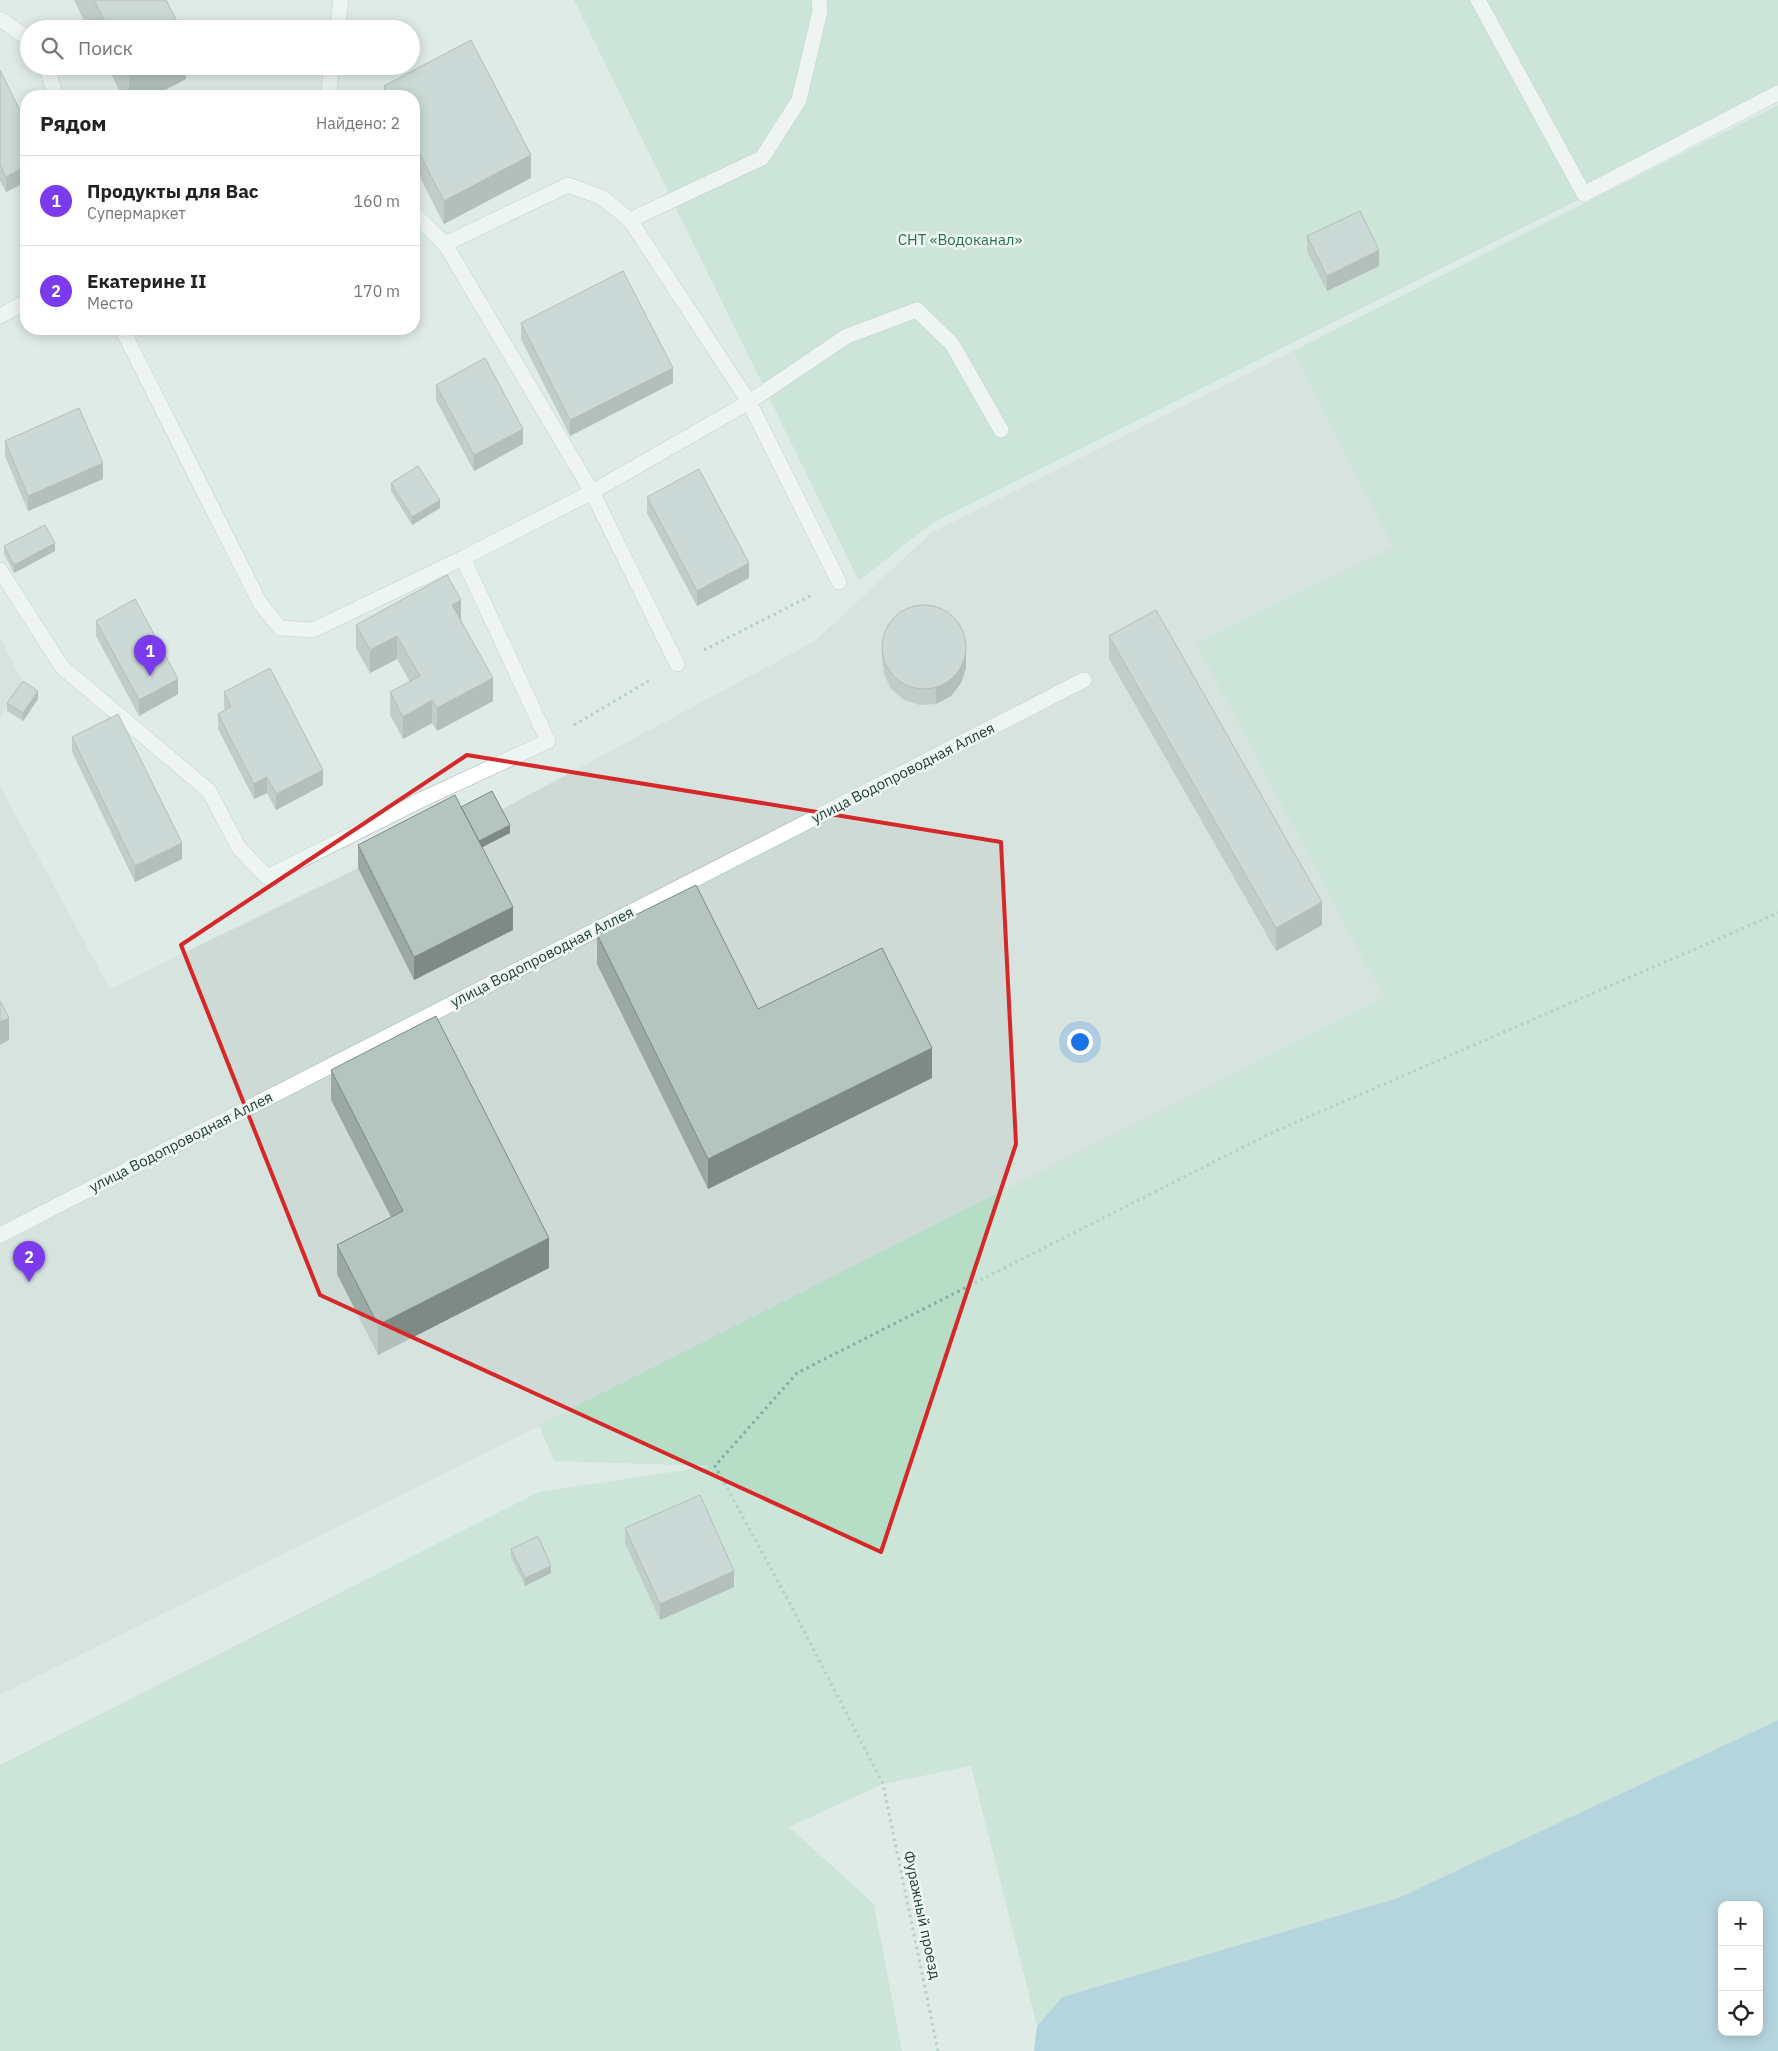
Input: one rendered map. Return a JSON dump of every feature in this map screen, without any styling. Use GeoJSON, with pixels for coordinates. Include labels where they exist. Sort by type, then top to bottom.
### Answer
{"type":"FeatureCollection","features":[{"type":"Feature","properties":{"kind":"street"},"geometry":{"type":"LineString","coordinates":[[339,20],[342,0]]}},
{"type":"Feature","properties":{"kind":"street"},"geometry":{"type":"LineString","coordinates":[[630,220],[762,158],[799,100],[820,11],[819,0]]}},
{"type":"Feature","properties":{"kind":"street"},"geometry":{"type":"LineString","coordinates":[[1478,0],[1584,194],[1778,93]]}},
{"type":"Feature","properties":{"kind":"street"},"geometry":{"type":"LineString","coordinates":[[0,19],[20,33]]}},
{"type":"Feature","properties":{"kind":"street"},"geometry":{"type":"LineString","coordinates":[[49,75],[54,90]]}},
{"type":"Feature","properties":{"kind":"street"},"geometry":{"type":"LineString","coordinates":[[329,90],[331,75]]}},
{"type":"Feature","properties":{"kind":"street"},"geometry":{"type":"LineString","coordinates":[[445,244],[568,185],[601,197],[630,220],[749,402],[839,582]]}},
{"type":"Feature","properties":{"kind":"street"},"geometry":{"type":"LineString","coordinates":[[420,220],[445,244],[592,492],[677,664]]}},
{"type":"Feature","properties":{"kind":"street"},"geometry":{"type":"LineString","coordinates":[[0,316],[20,305]]}},
{"type":"Feature","properties":{"kind":"street"},"geometry":{"type":"LineString","coordinates":[[125,335],[260,603],[280,628],[313,630],[463,558],[592,492],[749,402],[847,336],[917,310],[952,344],[1001,430]]}},
{"type":"Feature","properties":{"kind":"street"},"geometry":{"type":"LineString","coordinates":[[0,570],[62,667],[209,791],[239,848],[267,877],[548,741],[463,558]]}},
{"type":"Feature","properties":{"kind":"street","name":"улица Водопроводная Аллея"},"geometry":{"type":"LineString","coordinates":[[0,1234],[1084,680]]}},
{"type":"Feature","properties":{"kind":"path","name":"Фуражный проезд"},"geometry":{"type":"LineString","coordinates":[[938,2051],[883,1784],[792,1608],[715,1466],[797,1373],[1269,1134],[1778,913]]}},
{"type":"Feature","properties":{"kind":"highlighted area"},"geometry":{"type":"Polygon","coordinates":[[[467,755],[1001,842],[1016,1144],[881,1552],[320,1295],[181,945],[467,755]]]}},
{"type":"Feature","properties":{"kind":"shaded area"},"geometry":{"type":"Polygon","coordinates":[[[1293,351],[1393,547],[1196,643],[1384,998],[754,1319],[0,1695],[0,786],[110,989],[358,868],[492,799],[499,811],[815,641],[931,533],[1293,351]]]}},
{"type":"Feature","properties":{"kind":"shaded area"},"geometry":{"type":"Polygon","coordinates":[[[0,637],[22,681],[0,718],[0,637]]]}},
{"type":"Feature","properties":{"kind":"green space","name":"СНТ «Водоканал»"},"geometry":{"type":"Polygon","coordinates":[[[574,0],[1778,0],[1778,100],[932,523],[859,581],[574,0]]]}},
{"type":"Feature","properties":{"kind":"green space"},"geometry":{"type":"Polygon","coordinates":[[[1778,105],[1778,1720],[1398,1898],[1062,1997],[1037,2026],[971,1766],[883,1784],[789,1827],[874,1904],[902,2051],[0,2051],[0,1765],[539,1492],[711,1466],[554,1461],[539,1425],[1384,998],[1196,643],[1393,547],[1293,351],[1778,105]]]}},
{"type":"Feature","properties":{"kind":"water"},"geometry":{"type":"Polygon","coordinates":[[[1778,1720],[1778,2051],[1034,2051],[1037,2026],[1062,1997],[1398,1898],[1778,1720]]]}},
{"type":"Feature","properties":{"kind":"building"},"geometry":{"type":"Polygon","coordinates":[[[94,0],[166,0],[176,20],[104,20],[94,0]]]}},
{"type":"Feature","properties":{"kind":"building"},"geometry":{"type":"Polygon","coordinates":[[[471,40],[531,155],[444,201],[420,155],[420,90],[386,90],[384,86],[405,75],[420,75],[420,67],[471,40]]]}},
{"type":"Feature","properties":{"kind":"building"},"geometry":{"type":"Polygon","coordinates":[[[0,70],[20,111],[20,169],[6,177],[0,165],[0,70]]]}},
{"type":"Feature","properties":{"kind":"building"},"geometry":{"type":"Polygon","coordinates":[[[1360,211],[1379,250],[1327,276],[1307,236],[1360,211]]]}},
{"type":"Feature","properties":{"kind":"building"},"geometry":{"type":"Polygon","coordinates":[[[623,271],[673,368],[570,420],[521,323],[623,271]]]}},
{"type":"Feature","properties":{"kind":"building"},"geometry":{"type":"Polygon","coordinates":[[[485,358],[523,429],[474,455],[436,385],[485,358]]]}},
{"type":"Feature","properties":{"kind":"building"},"geometry":{"type":"Polygon","coordinates":[[[79,408],[103,463],[28,496],[5,441],[79,408]]]}},
{"type":"Feature","properties":{"kind":"building"},"geometry":{"type":"Polygon","coordinates":[[[418,466],[440,500],[412,517],[391,483],[418,466]]]}},
{"type":"Feature","properties":{"kind":"building"},"geometry":{"type":"Polygon","coordinates":[[[699,469],[749,563],[697,591],[647,497],[699,469]]]}},
{"type":"Feature","properties":{"kind":"building"},"geometry":{"type":"Polygon","coordinates":[[[45,525],[55,543],[14,565],[4,546],[45,525]]]}},
{"type":"Feature","properties":{"kind":"building"},"geometry":{"type":"Polygon","coordinates":[[[447,575],[461,600],[452,605],[493,678],[437,708],[432,700],[403,717],[390,692],[420,676],[397,636],[370,650],[356,625],[447,575]]]}},
{"type":"Feature","properties":{"kind":"building"},"geometry":{"type":"Polygon","coordinates":[[[135,599],[178,679],[139,700],[96,621],[135,599]]]}},
{"type":"Feature","properties":{"kind":"building"},"geometry":{"type":"Polygon","coordinates":[[[924,605],[947,612],[959,624],[966,647],[959,670],[947,682],[924,689],[901,682],[889,670],[882,647],[889,624],[901,612],[924,605]]]}},
{"type":"Feature","properties":{"kind":"building"},"geometry":{"type":"Polygon","coordinates":[[[1156,610],[1322,902],[1276,928],[1109,636],[1156,610]]]}},
{"type":"Feature","properties":{"kind":"building"},"geometry":{"type":"Polygon","coordinates":[[[270,668],[323,770],[276,794],[267,777],[254,784],[218,714],[231,707],[224,692],[270,668]]]}},
{"type":"Feature","properties":{"kind":"building"},"geometry":{"type":"Polygon","coordinates":[[[23,681],[38,691],[23,713],[7,703],[23,681]]]}},
{"type":"Feature","properties":{"kind":"building"},"geometry":{"type":"Polygon","coordinates":[[[118,714],[182,843],[135,866],[72,737],[118,714]]]}},
{"type":"Feature","properties":{"kind":"building"},"geometry":{"type":"Polygon","coordinates":[[[492,791],[510,825],[479,841],[461,807],[492,791]]]}},
{"type":"Feature","properties":{"kind":"building"},"geometry":{"type":"Polygon","coordinates":[[[455,795],[513,907],[414,957],[358,845],[455,795]]]}},
{"type":"Feature","properties":{"kind":"building"},"geometry":{"type":"Polygon","coordinates":[[[696,885],[758,1009],[882,948],[932,1048],[708,1159],[597,934],[696,885]]]}},
{"type":"Feature","properties":{"kind":"building"},"geometry":{"type":"Polygon","coordinates":[[[0,1001],[9,1018],[0,1022],[0,1001]]]}},
{"type":"Feature","properties":{"kind":"building"},"geometry":{"type":"Polygon","coordinates":[[[436,1016],[549,1238],[378,1325],[337,1245],[403,1211],[331,1070],[436,1016]]]}},
{"type":"Feature","properties":{"kind":"building"},"geometry":{"type":"Polygon","coordinates":[[[700,1495],[734,1571],[660,1604],[625,1528],[700,1495]]]}},
{"type":"Feature","properties":{"kind":"building"},"geometry":{"type":"Polygon","coordinates":[[[538,1536],[551,1566],[525,1578],[511,1549],[538,1536]]]}},
{"type":"Feature","properties":{"kind":"place","name":"Продукты для Вас"},"geometry":{"type":"Point","coordinates":[150,676]}},
{"type":"Feature","properties":{"kind":"place","name":"Екатерине II"},"geometry":{"type":"Point","coordinates":[29,1282]}}]}
